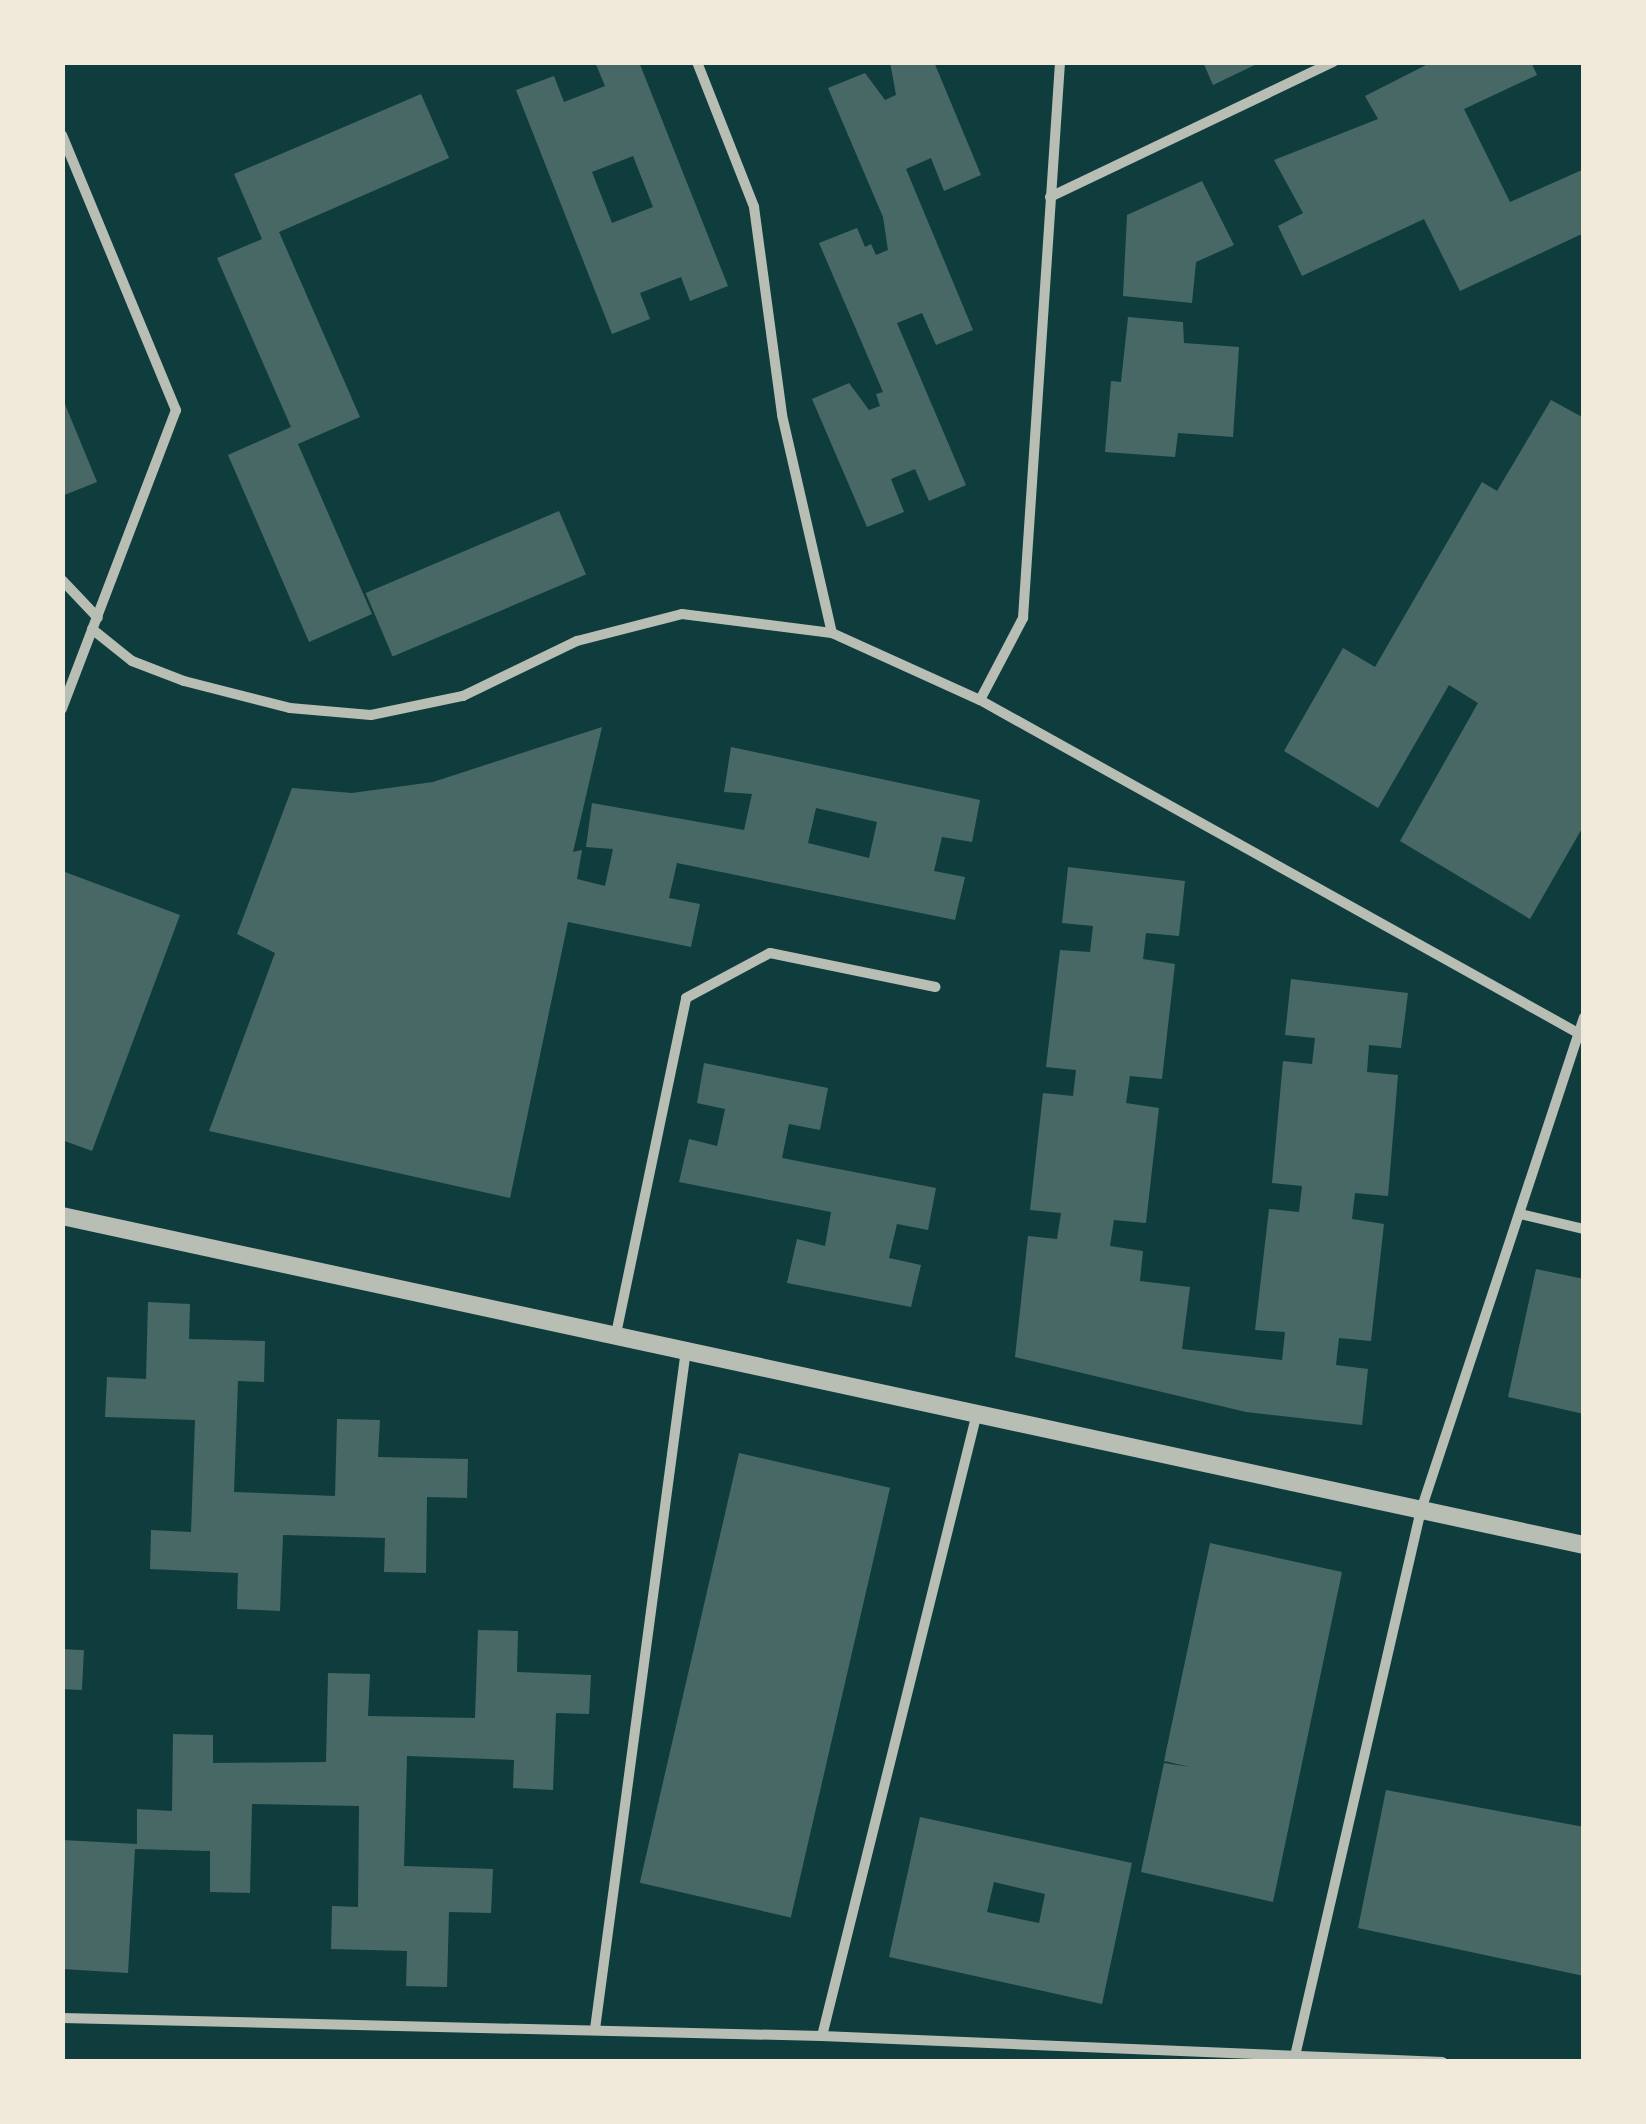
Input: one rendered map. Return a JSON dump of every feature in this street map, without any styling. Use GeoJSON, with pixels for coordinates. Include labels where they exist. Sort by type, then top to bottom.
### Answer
{"type":"FeatureCollection","features":[{"type":"Feature","properties":{"kind":"street"},"geometry":{"type":"LineString","coordinates":[[697,62],[754,207],[782,415],[832,633]]}},
{"type":"Feature","properties":{"kind":"street"},"geometry":{"type":"LineString","coordinates":[[980,700],[1023,618],[1060,62]]}},
{"type":"Feature","properties":{"kind":"street"},"geometry":{"type":"LineString","coordinates":[[1050,197],[1334,62]]}},
{"type":"Feature","properties":{"kind":"street"},"geometry":{"type":"LineString","coordinates":[[62,135],[176,410],[62,709]]}},
{"type":"Feature","properties":{"kind":"street"},"geometry":{"type":"LineString","coordinates":[[62,580],[95,623],[132,661],[184,681],[290,708],[371,715],[464,696],[578,641],[682,614],[832,633],[980,700],[1578,1033]]}},
{"type":"Feature","properties":{"kind":"street"},"geometry":{"type":"LineString","coordinates":[[616,1334],[686,998],[770,953],[936,988]]}},
{"type":"Feature","properties":{"kind":"street"},"geometry":{"type":"LineString","coordinates":[[1295,2056],[1421,1510],[1584,1017]]}},
{"type":"Feature","properties":{"kind":"street"},"geometry":{"type":"LineString","coordinates":[[1520,1214],[1584,1228]]}},
{"type":"Feature","properties":{"kind":"street"},"geometry":{"type":"LineString","coordinates":[[62,1216],[616,1334],[976,1417],[1584,1545]]}},
{"type":"Feature","properties":{"kind":"street"},"geometry":{"type":"LineString","coordinates":[[595,2030],[686,1350]]}},
{"type":"Feature","properties":{"kind":"street"},"geometry":{"type":"LineString","coordinates":[[822,2036],[976,1417]]}},
{"type":"Feature","properties":{"kind":"street"},"geometry":{"type":"LineString","coordinates":[[62,2018],[822,2036],[1201,2057],[1442,2062]]}},
{"type":"Feature","properties":{"kind":"building"},"geometry":{"type":"Polygon","coordinates":[[[595,62],[639,62],[728,286],[690,301],[681,277],[640,293],[650,319],[612,334],[516,90],[554,76],[564,102],[605,86],[595,62]],[[633,156],[592,172],[612,223],[653,207],[633,156]]]}},
{"type":"Feature","properties":{"kind":"building"},"geometry":{"type":"Polygon","coordinates":[[[890,62],[934,62],[981,175],[944,191],[931,158],[906,169],[973,330],[936,345],[922,313],[897,323],[966,485],[929,501],[915,469],[891,479],[904,512],[867,527],[812,399],[849,383],[869,410],[880,406],[876,394],[883,392],[819,243],[857,228],[865,247],[871,244],[876,255],[888,250],[883,217],[828,88],[865,73],[885,100],[896,95],[890,62]]]}},
{"type":"Feature","properties":{"kind":"building"},"geometry":{"type":"Polygon","coordinates":[[[1203,62],[1261,62],[1213,85],[1203,62]]]}},
{"type":"Feature","properties":{"kind":"building"},"geometry":{"type":"Polygon","coordinates":[[[1432,62],[1531,62],[1537,75],[1464,109],[1510,202],[1582,170],[1584,233],[1460,291],[1424,219],[1302,276],[1278,226],[1303,213],[1274,160],[1378,119],[1365,96],[1432,62]]]}},
{"type":"Feature","properties":{"kind":"building"},"geometry":{"type":"Polygon","coordinates":[[[421,94],[449,158],[279,232],[360,417],[298,444],[372,614],[309,642],[228,455],[291,427],[217,258],[262,239],[234,174],[421,94]]]}},
{"type":"Feature","properties":{"kind":"building"},"geometry":{"type":"Polygon","coordinates":[[[1202,181],[1234,245],[1196,262],[1192,303],[1123,296],[1127,215],[1202,181]]]}},
{"type":"Feature","properties":{"kind":"building"},"geometry":{"type":"Polygon","coordinates":[[[1128,317],[1183,322],[1184,343],[1239,347],[1233,437],[1178,433],[1175,457],[1105,452],[1111,381],[1121,382],[1128,317]]]}},
{"type":"Feature","properties":{"kind":"building"},"geometry":{"type":"Polygon","coordinates":[[[62,397],[97,482],[62,496],[62,397]]]}},
{"type":"Feature","properties":{"kind":"building"},"geometry":{"type":"Polygon","coordinates":[[[1551,400],[1584,418],[1584,825],[1530,919],[1400,841],[1478,703],[1449,685],[1378,808],[1284,751],[1343,648],[1375,667],[1482,482],[1497,491],[1551,400]]]}},
{"type":"Feature","properties":{"kind":"building"},"geometry":{"type":"Polygon","coordinates":[[[559,511],[586,575],[393,657],[366,593],[559,511]]]}},
{"type":"Feature","properties":{"kind":"building"},"geometry":{"type":"Polygon","coordinates":[[[602,727],[573,852],[582,850],[577,879],[605,886],[613,849],[586,847],[592,803],[744,830],[752,794],[724,792],[731,747],[980,800],[972,842],[942,837],[934,871],[965,877],[955,920],[677,863],[669,898],[700,904],[691,947],[568,922],[510,1198],[209,1131],[275,953],[237,934],[292,788],[352,793],[433,782],[602,727]],[[816,808],[808,843],[869,858],[877,822],[816,808]]]}},
{"type":"Feature","properties":{"kind":"building"},"geometry":{"type":"Polygon","coordinates":[[[1068,867],[1185,881],[1179,936],[1146,933],[1143,959],[1175,964],[1162,1079],[1130,1076],[1126,1103],[1159,1108],[1146,1223],[1114,1220],[1110,1246],[1143,1251],[1140,1281],[1190,1287],[1182,1349],[1282,1360],[1285,1332],[1255,1330],[1269,1209],[1299,1212],[1302,1186],[1272,1183],[1283,1061],[1312,1064],[1315,1038],[1285,1035],[1291,979],[1408,993],[1401,1048],[1369,1045],[1367,1072],[1398,1075],[1388,1196],[1355,1193],[1352,1219],[1384,1224],[1371,1341],[1339,1338],[1336,1365],[1368,1369],[1362,1425],[1246,1412],[1015,1357],[1028,1236],[1057,1239],[1061,1213],[1030,1210],[1043,1093],[1073,1096],[1076,1070],[1046,1067],[1060,950],[1090,952],[1093,926],[1062,923],[1068,867]]]}},
{"type":"Feature","properties":{"kind":"building"},"geometry":{"type":"Polygon","coordinates":[[[65,872],[180,915],[92,1151],[62,1140],[65,872]]]}},
{"type":"Feature","properties":{"kind":"building"},"geometry":{"type":"Polygon","coordinates":[[[704,1063],[828,1088],[820,1130],[789,1124],[782,1158],[936,1188],[928,1230],[897,1224],[889,1258],[921,1265],[911,1307],[787,1283],[797,1239],[825,1246],[831,1212],[679,1182],[689,1139],[717,1146],[725,1109],[697,1103],[704,1063]]]}},
{"type":"Feature","properties":{"kind":"building"},"geometry":{"type":"Polygon","coordinates":[[[1536,1269],[1584,1279],[1584,1414],[1508,1397],[1536,1269]]]}},
{"type":"Feature","properties":{"kind":"building"},"geometry":{"type":"Polygon","coordinates":[[[148,1302],[190,1304],[189,1339],[265,1341],[264,1382],[238,1381],[234,1492],[335,1496],[337,1419],[380,1420],[378,1457],[468,1459],[467,1498],[427,1497],[426,1573],[384,1572],[385,1538],[283,1535],[280,1611],[237,1609],[238,1573],[150,1569],[151,1530],[191,1532],[195,1420],[105,1417],[107,1377],[146,1379],[148,1302]]]}},
{"type":"Feature","properties":{"kind":"building"},"geometry":{"type":"Polygon","coordinates":[[[739,1453],[890,1488],[791,1918],[640,1883],[739,1453]]]}},
{"type":"Feature","properties":{"kind":"building"},"geometry":{"type":"Polygon","coordinates":[[[1210,1543],[1342,1572],[1273,1902],[1141,1872],[1164,1763],[1190,1767],[1164,1761],[1210,1543]]]}},
{"type":"Feature","properties":{"kind":"building"},"geometry":{"type":"Polygon","coordinates":[[[478,1630],[518,1631],[517,1672],[591,1675],[589,1714],[556,1713],[553,1790],[513,1788],[514,1760],[407,1756],[404,1866],[493,1869],[491,1913],[449,1912],[447,1987],[406,1986],[407,1951],[331,1949],[332,1906],[358,1907],[359,1806],[252,1804],[250,1893],[210,1892],[210,1851],[135,1849],[128,1973],[62,1969],[62,1840],[137,1844],[137,1809],[172,1811],[173,1734],[213,1735],[213,1763],[326,1762],[328,1673],[370,1674],[368,1716],[475,1718],[478,1630]]]}},
{"type":"Feature","properties":{"kind":"building"},"geometry":{"type":"Polygon","coordinates":[[[62,1649],[84,1650],[82,1690],[62,1689],[62,1649]]]}},
{"type":"Feature","properties":{"kind":"building"},"geometry":{"type":"Polygon","coordinates":[[[1386,1790],[1584,1827],[1584,1976],[1358,1928],[1386,1790]]]}},
{"type":"Feature","properties":{"kind":"building"},"geometry":{"type":"Polygon","coordinates":[[[920,1817],[1132,1863],[1102,2004],[889,1957],[920,1817]],[[994,1882],[987,1912],[1039,1923],[1045,1894],[994,1882]]]}}]}
